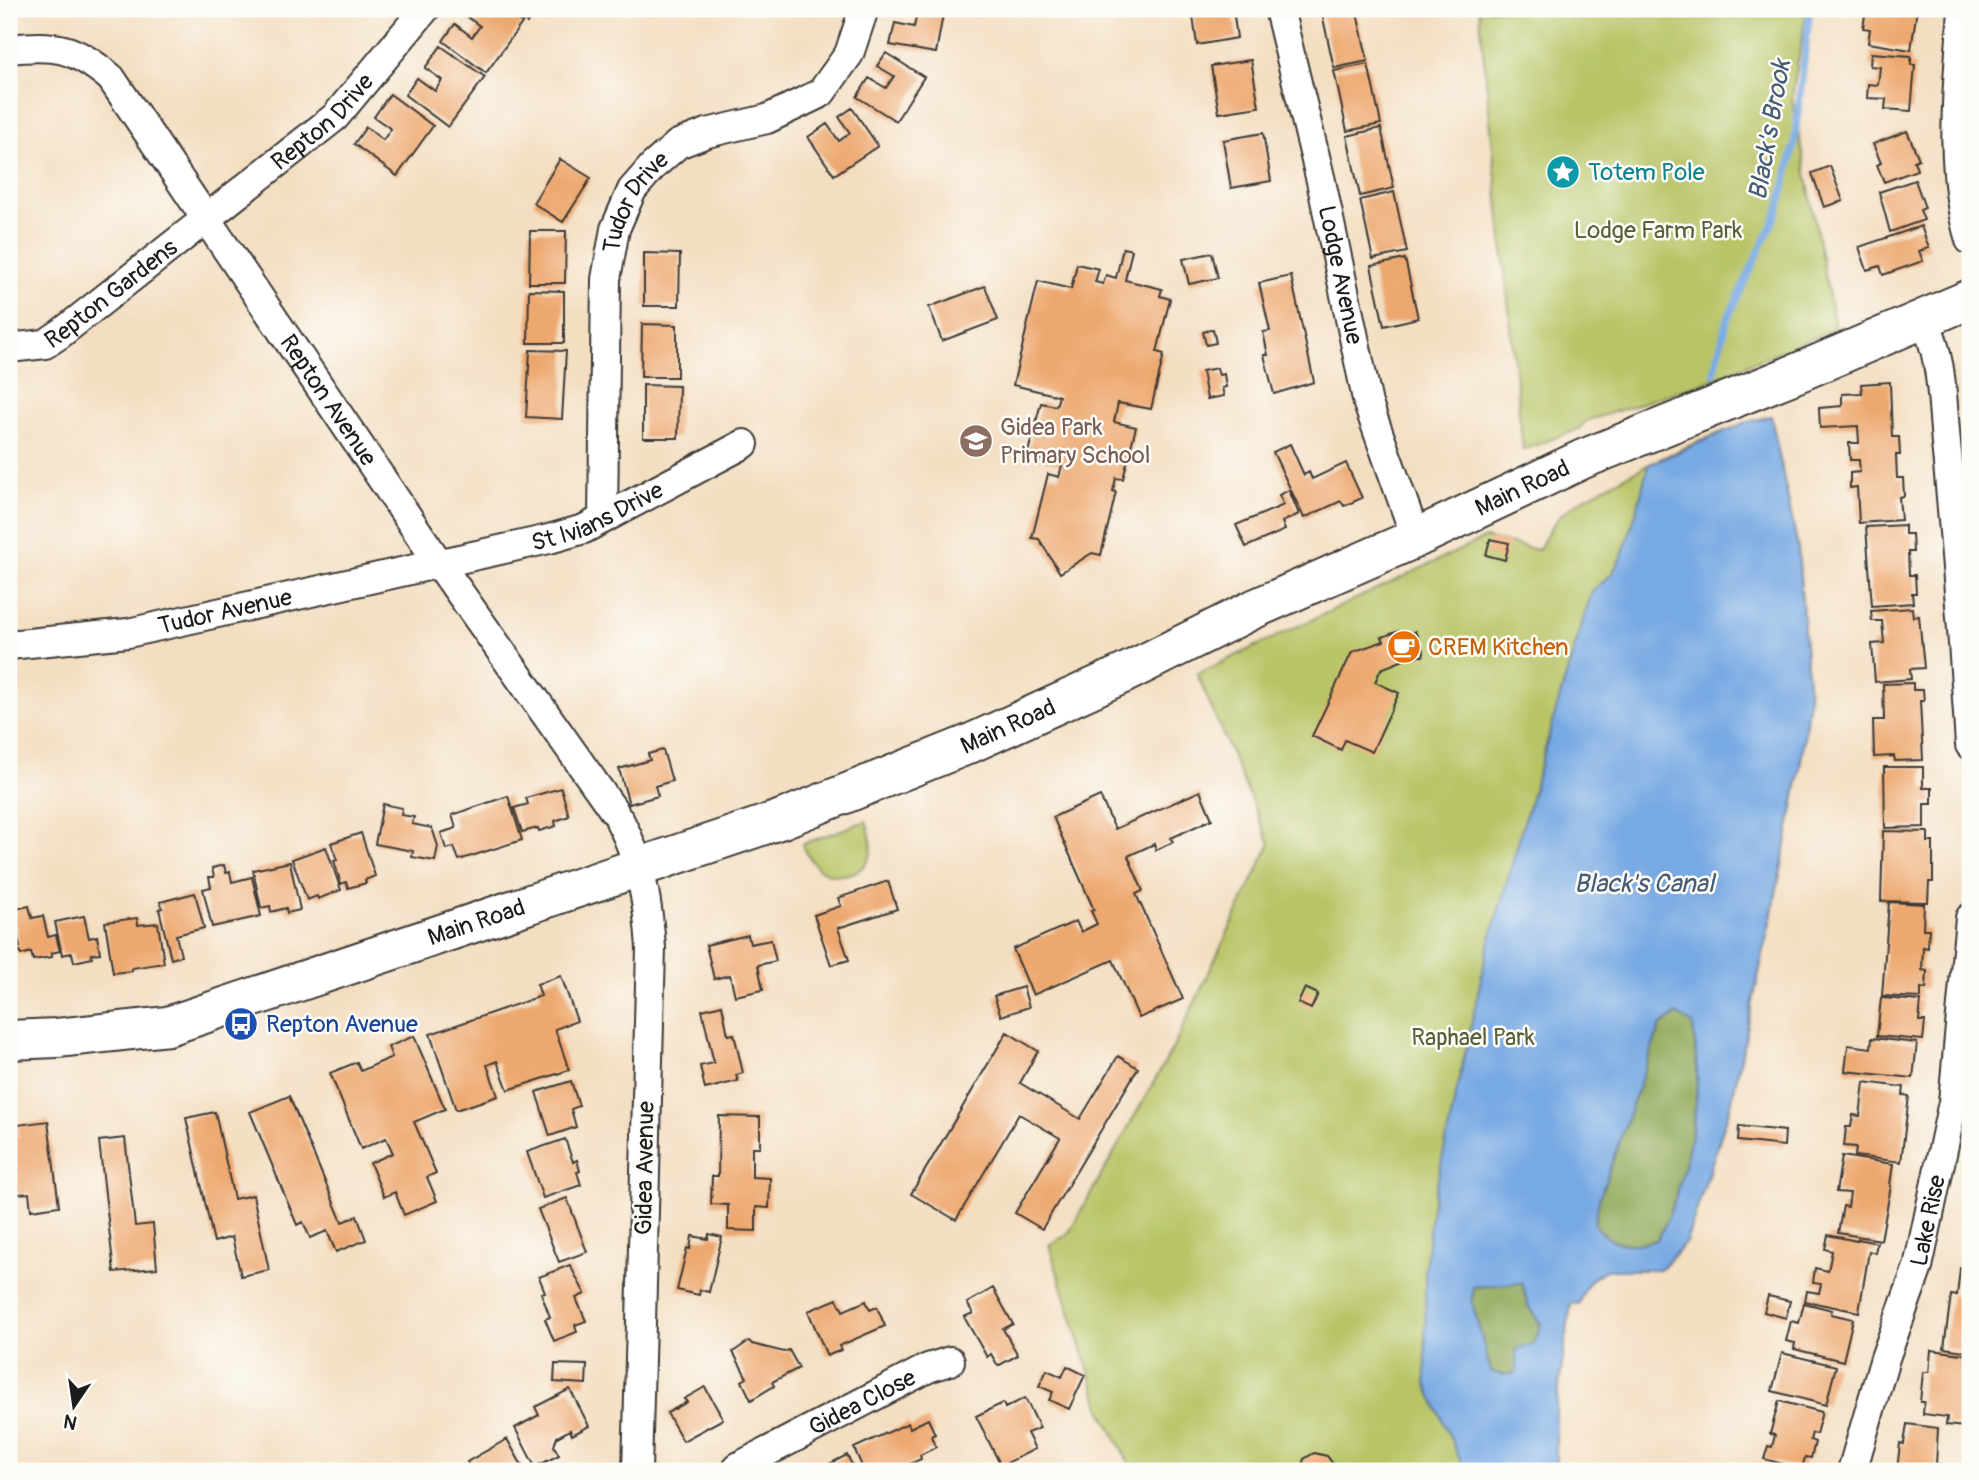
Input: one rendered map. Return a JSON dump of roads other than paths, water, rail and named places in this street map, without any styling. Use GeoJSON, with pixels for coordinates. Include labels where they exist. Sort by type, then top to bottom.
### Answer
{"type":"FeatureCollection","features":[{"type":"Feature","properties":{"kind":"main road","name":"Main Road"},"geometry":{"type":"LineString","coordinates":[[9,1040],[57,1038],[168,1026],[782,819],[967,745],[1123,674],[1254,609],[1416,538],[1583,459],[1797,373],[1970,299]]}},
{"type":"Feature","properties":{"kind":"street","name":"Repton Drive"},"geometry":{"type":"LineString","coordinates":[[206,220],[335,117],[425,9]]}},
{"type":"Feature","properties":{"kind":"street","name":"Tudor Drive"},"geometry":{"type":"LineString","coordinates":[[603,519],[606,279],[615,229],[632,190],[653,166],[678,144],[707,133],[767,119],[821,93],[849,54],[864,9]]}},
{"type":"Feature","properties":{"kind":"street","name":"Lodge Avenue"},"geometry":{"type":"LineString","coordinates":[[1279,9],[1321,181],[1368,404],[1416,538]]}},
{"type":"Feature","properties":{"kind":"street"},"geometry":{"type":"LineString","coordinates":[[1963,9],[1955,120],[1964,220],[1970,240]]}},
{"type":"Feature","properties":{"kind":"street","name":"Repton Avenue"},"geometry":{"type":"LineString","coordinates":[[9,48],[51,47],[70,51],[91,61],[111,78],[438,562],[617,816],[640,865]]}},
{"type":"Feature","properties":{"kind":"street","name":"Repton Gardens"},"geometry":{"type":"LineString","coordinates":[[9,348],[45,344],[206,220]]}},
{"type":"Feature","properties":{"kind":"street"},"geometry":{"type":"LineString","coordinates":[[1923,318],[1931,332],[1963,532],[1961,596],[1970,745]]}},
{"type":"Feature","properties":{"kind":"street","name":"St Ivians Drive"},"geometry":{"type":"LineString","coordinates":[[438,562],[584,529],[744,444]]}},
{"type":"Feature","properties":{"kind":"street","name":"Tudor Avenue"},"geometry":{"type":"LineString","coordinates":[[9,645],[128,633],[438,562]]}},
{"type":"Feature","properties":{"kind":"street","name":"Gidea Avenue"},"geometry":{"type":"LineString","coordinates":[[638,1471],[651,948],[649,910],[640,865]]}},
{"type":"Feature","properties":{"kind":"street","name":"Lake Rise"},"geometry":{"type":"LineString","coordinates":[[1852,1471],[1885,1358],[1921,1255],[1953,1102],[1970,918]]}},
{"type":"Feature","properties":{"kind":"street","name":"Gidea Close"},"geometry":{"type":"LineString","coordinates":[[736,1470],[928,1368],[950,1361]]}},
{"type":"Feature","properties":{"kind":"water","name":"Black's Canal"},"geometry":{"type":"Polygon","coordinates":[[[1771,416],[1798,549],[1809,698],[1799,775],[1781,870],[1731,1104],[1686,1242],[1660,1270],[1606,1270],[1600,1273],[1588,1284],[1579,1304],[1571,1303],[1556,1407],[1556,1471],[1465,1471],[1426,1383],[1425,1271],[1432,1206],[1487,951],[1592,591],[1611,575],[1622,556],[1648,465],[1744,423],[1771,416]],[[1677,1014],[1660,1026],[1600,1196],[1594,1224],[1608,1238],[1622,1244],[1657,1240],[1672,1207],[1685,1165],[1696,1101],[1697,1069],[1693,1024],[1677,1014]],[[1522,1283],[1473,1287],[1472,1302],[1491,1372],[1503,1375],[1516,1373],[1516,1349],[1534,1344],[1541,1324],[1528,1306],[1522,1283]]]}},
{"type":"Feature","properties":{"kind":"waterway","name":"Black's Brook"},"geometry":{"type":"LineString","coordinates":[[1714,373],[1726,322],[1779,209],[1794,146],[1810,9]]}},
{"type":"Feature","properties":{"kind":"place","name":"Totem Pole"},"geometry":{"type":"Point","coordinates":[1563,172]}},
{"type":"Feature","properties":{"kind":"place","name":"Gidea Park Primary School"},"geometry":{"type":"Point","coordinates":[976,441]}},
{"type":"Feature","properties":{"kind":"place","name":"CREM Kitchen"},"geometry":{"type":"Point","coordinates":[1404,647]}},
{"type":"Feature","properties":{"kind":"place","name":"Repton Avenue"},"geometry":{"type":"Point","coordinates":[241,1024]}},
{"type":"Feature","properties":{"kind":"park label","name":"Lodge Farm Park"},"geometry":{"type":"Point","coordinates":[1658,230]}},
{"type":"Feature","properties":{"kind":"park label","name":"Raphael Park"},"geometry":{"type":"Point","coordinates":[1473,1037]}}]}
